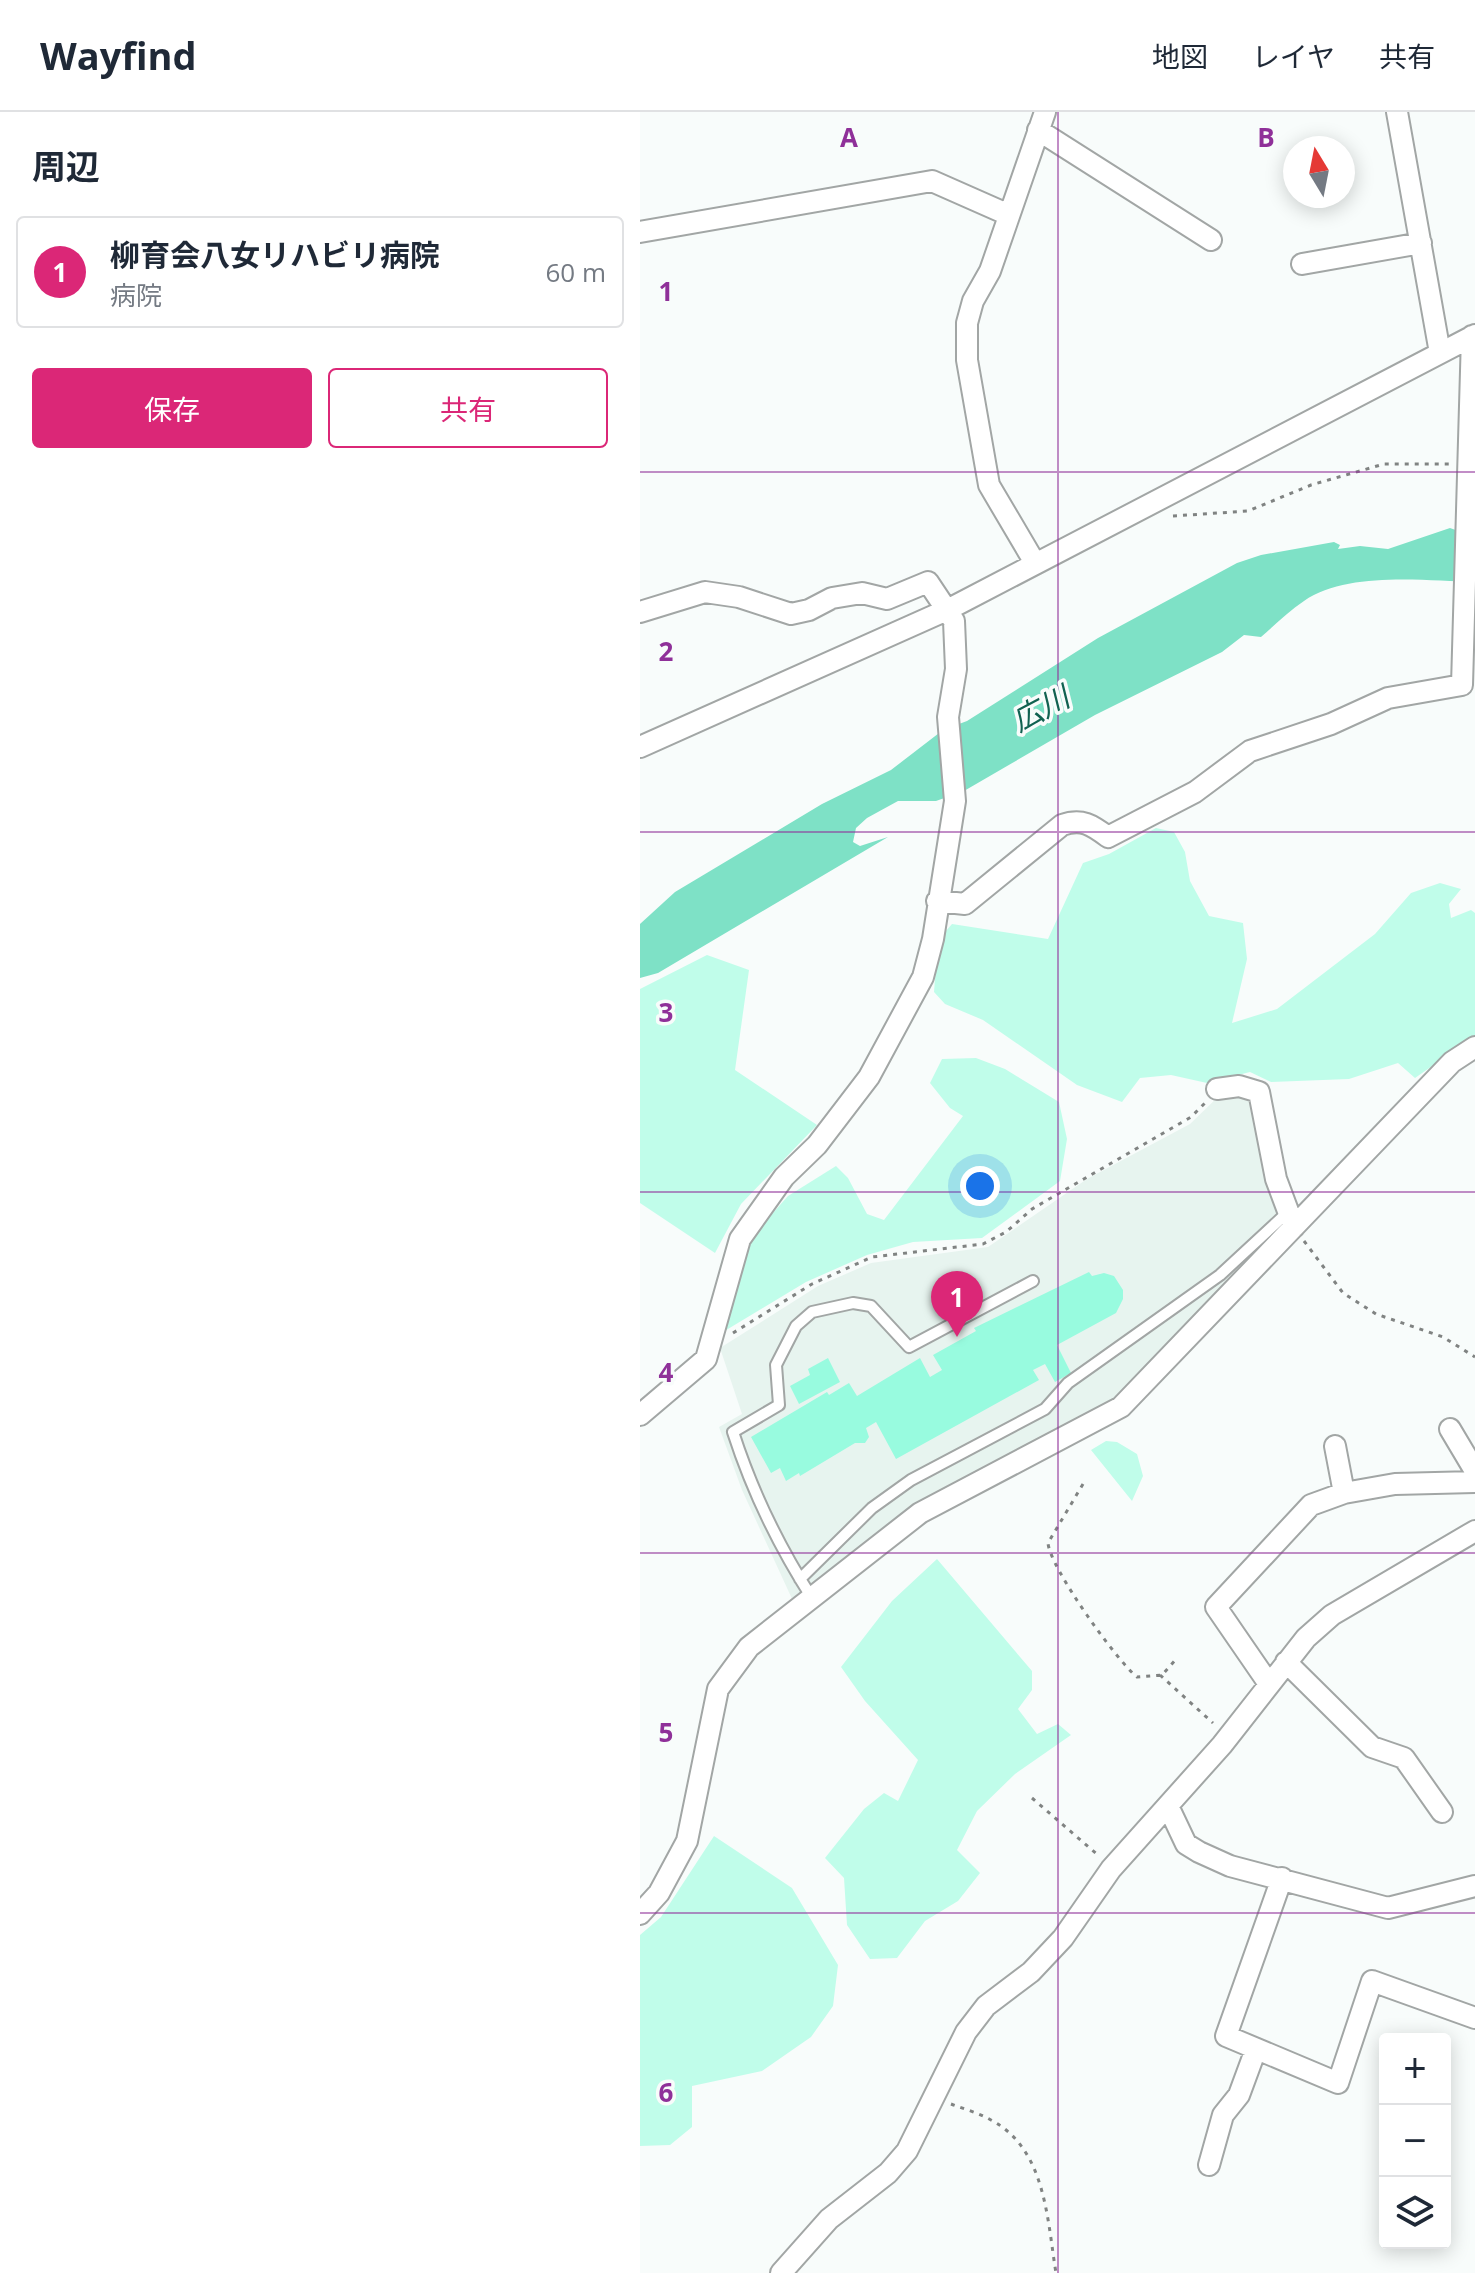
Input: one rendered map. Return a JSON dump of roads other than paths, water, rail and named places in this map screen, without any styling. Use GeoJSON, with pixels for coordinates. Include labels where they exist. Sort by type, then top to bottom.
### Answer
{"type":"FeatureCollection","features":[{"type":"Feature","properties":{"kind":"street"},"geometry":{"type":"LineString","coordinates":[[1397,112],[1440,353]]}},
{"type":"Feature","properties":{"kind":"street"},"geometry":{"type":"LineString","coordinates":[[1035,563],[989,485],[967,360],[967,323],[973,301],[990,271],[1042,121],[1211,240]]}},
{"type":"Feature","properties":{"kind":"street"},"geometry":{"type":"LineString","coordinates":[[640,232],[932,181],[1009,215]]}},
{"type":"Feature","properties":{"kind":"street"},"geometry":{"type":"LineString","coordinates":[[1302,264],[1421,243]]}},
{"type":"Feature","properties":{"kind":"street"},"geometry":{"type":"LineString","coordinates":[[640,747],[949,609],[1474,335],[1472,465],[1463,585],[1462,685],[1388,698],[1331,724],[1250,751],[1195,792],[1108,837],[1089,823],[1075,820],[1062,825],[965,904],[937,901]]}},
{"type":"Feature","properties":{"kind":"street"},"geometry":{"type":"LineString","coordinates":[[640,587],[642,611],[705,592],[739,597],[791,614],[809,610],[832,598],[862,593],[887,599],[928,582],[949,609],[954,621],[956,669],[948,717],[955,801],[933,939],[923,977],[869,1077],[817,1145],[784,1177],[740,1239],[706,1359],[640,1415]]}},
{"type":"Feature","properties":{"kind":"street"},"geometry":{"type":"LineString","coordinates":[[640,1914],[659,1893],[687,1841],[718,1689],[749,1647],[920,1513],[1121,1407],[1291,1220],[1452,1062],[1475,1047]]}},
{"type":"Feature","properties":{"kind":"street"},"geometry":{"type":"LineString","coordinates":[[1217,1089],[1239,1086],[1259,1092],[1276,1179],[1291,1220]]}},
{"type":"Feature","properties":{"kind":"street"},"geometry":{"type":"LineString","coordinates":[[1450,1429],[1475,1471]]}},
{"type":"Feature","properties":{"kind":"street"},"geometry":{"type":"LineString","coordinates":[[1335,1446],[1344,1493]]}},
{"type":"Feature","properties":{"kind":"street"},"geometry":{"type":"LineString","coordinates":[[1269,1684],[1216,1607],[1259,1565],[1311,1505],[1344,1493],[1395,1484],[1475,1482]]}},
{"type":"Feature","properties":{"kind":"street"},"geometry":{"type":"LineString","coordinates":[[781,2273],[829,2219],[888,2173],[907,2151],[966,2032],[979,2015],[1031,1972],[1063,1938],[1114,1867],[1227,1738],[1286,1662],[1332,1615],[1475,1531]]}},
{"type":"Feature","properties":{"kind":"street"},"geometry":{"type":"LineString","coordinates":[[1286,1662],[1372,1747],[1404,1758],[1442,1812]]}},
{"type":"Feature","properties":{"kind":"street"},"geometry":{"type":"LineString","coordinates":[[1168,1806],[1186,1844],[1230,1866],[1388,1908],[1475,1886]]}},
{"type":"Feature","properties":{"kind":"street"},"geometry":{"type":"LineString","coordinates":[[1282,1878],[1226,2036],[1338,2083],[1372,1981],[1475,2018]]}},
{"type":"Feature","properties":{"kind":"street"},"geometry":{"type":"LineString","coordinates":[[1209,2165],[1223,2115],[1239,2095],[1256,2049]]}},
{"type":"Feature","properties":{"kind":"lane"},"geometry":{"type":"LineString","coordinates":[[800,1579],[872,1508],[911,1480],[1045,1409],[1068,1383],[1220,1275],[1291,1220]]}},
{"type":"Feature","properties":{"kind":"lane"},"geometry":{"type":"LineString","coordinates":[[812,1598],[785,1555],[748,1478],[733,1432],[779,1405],[776,1365],[796,1326],[812,1312],[853,1303],[871,1306],[909,1347],[1033,1281]]}},
{"type":"Feature","properties":{"kind":"water","name":"広川"},"geometry":{"type":"Polygon","coordinates":[[[1450,528],[1475,537],[1475,582],[1387,580],[1342,585],[1322,592],[1298,605],[1261,637],[1244,635],[1222,652],[1095,715],[964,791],[936,801],[898,801],[867,818],[856,828],[853,842],[860,846],[888,837],[658,973],[640,978],[640,924],[675,892],[822,804],[891,770],[943,730],[967,721],[1098,638],[1237,563],[1261,555],[1334,542],[1340,545],[1338,549],[1360,546],[1388,549],[1450,528]]]}},
{"type":"Feature","properties":{"kind":"place","name":"柳育会八女リハビリ病院"},"geometry":{"type":"Point","coordinates":[957,1337]}}]}
